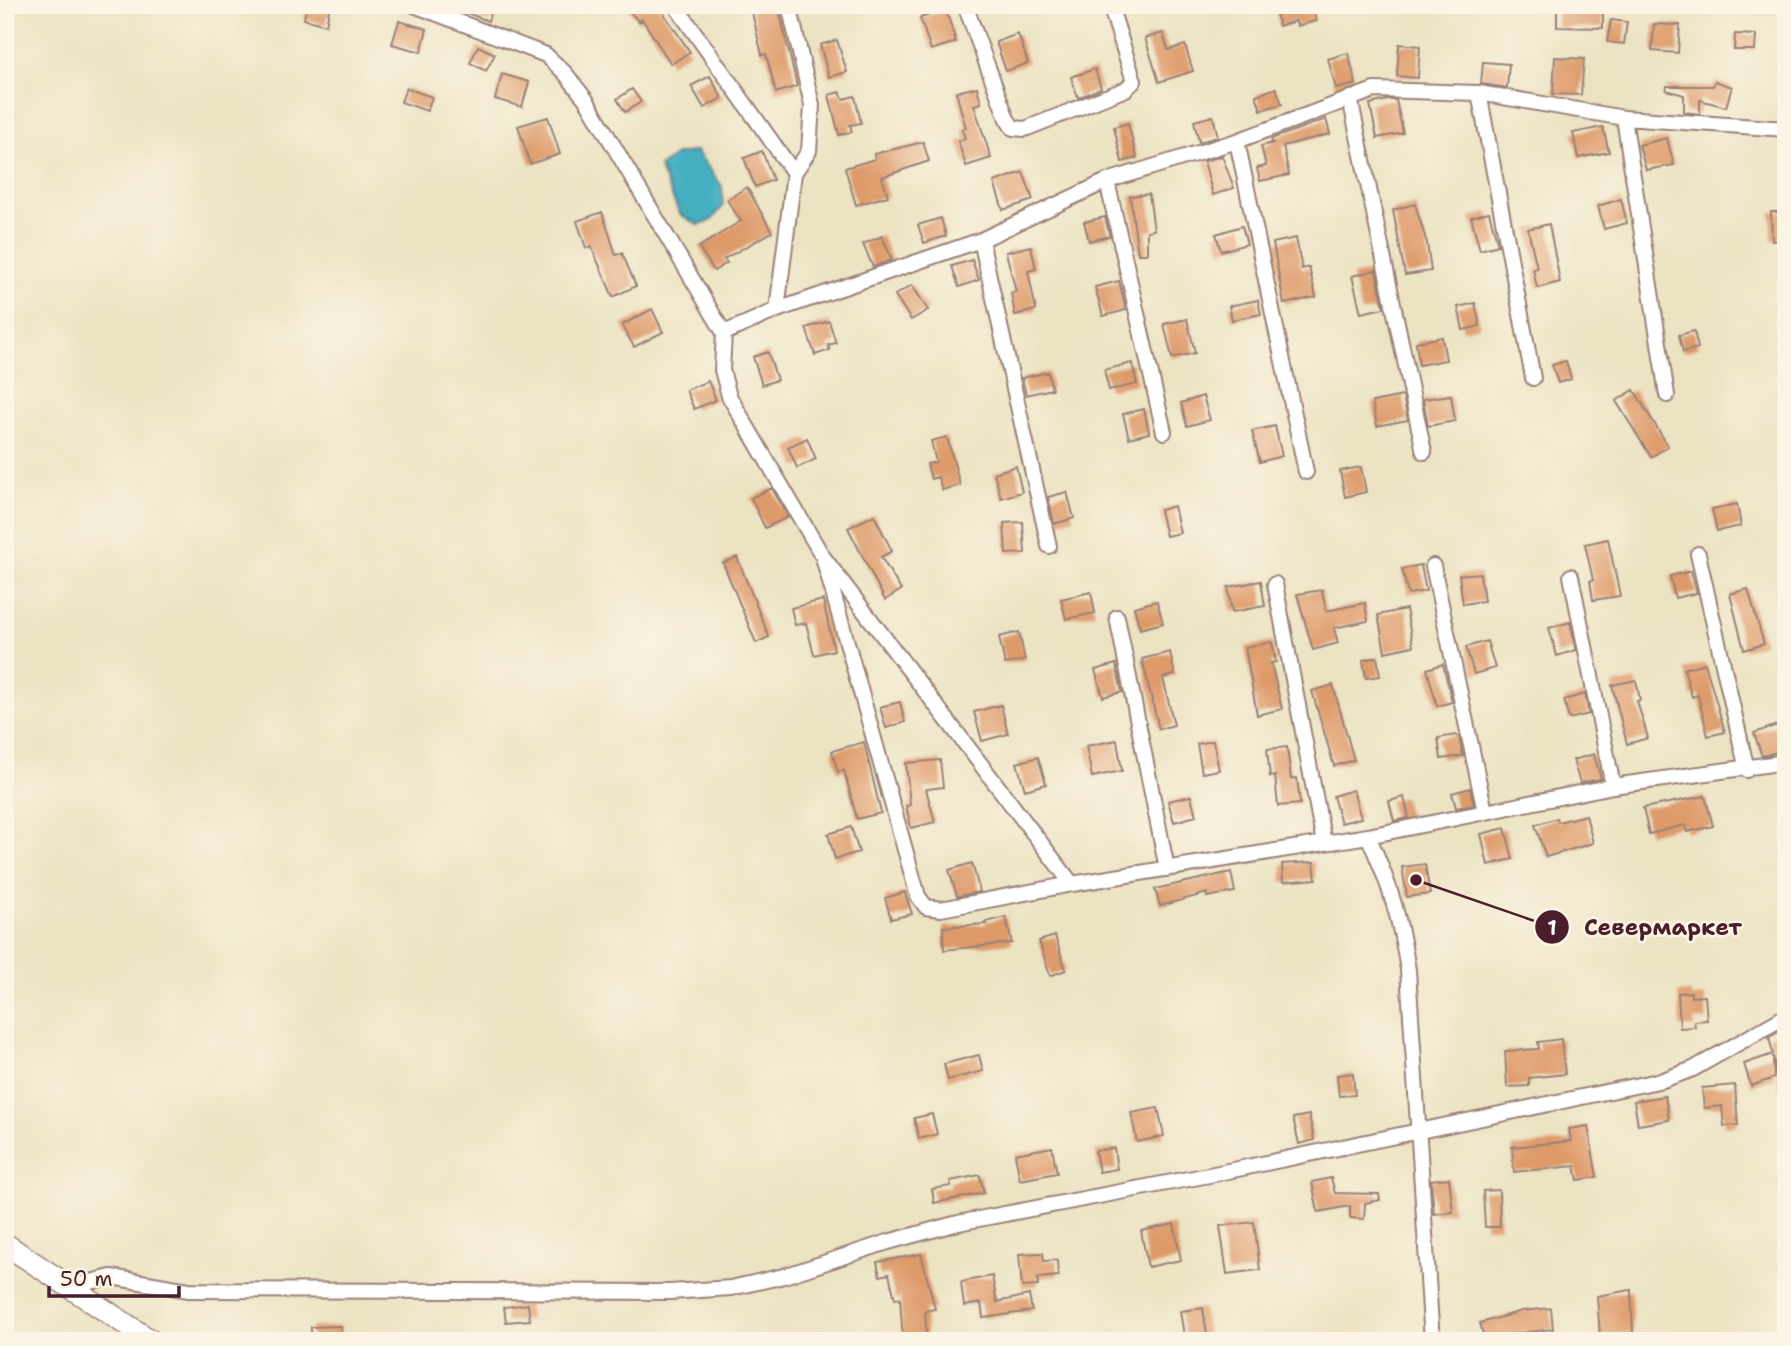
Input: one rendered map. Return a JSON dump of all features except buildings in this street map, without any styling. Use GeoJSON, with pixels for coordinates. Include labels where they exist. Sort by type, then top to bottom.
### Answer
{"type":"FeatureCollection","features":[{"type":"Feature","properties":{"kind":"street"},"geometry":{"type":"LineString","coordinates":[[414,5],[546,55],[565,73],[587,101],[724,333],[722,370],[729,396],[823,557],[1072,884]]}},
{"type":"Feature","properties":{"kind":"street"},"geometry":{"type":"LineString","coordinates":[[675,5],[794,173]]}},
{"type":"Feature","properties":{"kind":"street"},"geometry":{"type":"LineString","coordinates":[[777,310],[794,173],[809,151],[812,105],[789,5]]}},
{"type":"Feature","properties":{"kind":"street"},"geometry":{"type":"LineString","coordinates":[[965,5],[1007,118],[1013,128],[1025,129],[1126,89],[1134,81],[1110,5]]}},
{"type":"Feature","properties":{"kind":"street"},"geometry":{"type":"LineString","coordinates":[[724,333],[777,310],[981,240],[1107,181],[1237,141],[1374,90],[1479,93],[1623,118],[1786,129]]}},
{"type":"Feature","properties":{"kind":"street"},"geometry":{"type":"LineString","coordinates":[[1479,93],[1533,378]]}},
{"type":"Feature","properties":{"kind":"street"},"geometry":{"type":"LineString","coordinates":[[1350,98],[1424,452]]}},
{"type":"Feature","properties":{"kind":"street"},"geometry":{"type":"LineString","coordinates":[[1623,118],[1667,395]]}},
{"type":"Feature","properties":{"kind":"street"},"geometry":{"type":"LineString","coordinates":[[1237,141],[1306,472]]}},
{"type":"Feature","properties":{"kind":"street"},"geometry":{"type":"LineString","coordinates":[[1107,181],[1164,432]]}},
{"type":"Feature","properties":{"kind":"street"},"geometry":{"type":"LineString","coordinates":[[981,240],[1049,546]]}},
{"type":"Feature","properties":{"kind":"street"},"geometry":{"type":"LineString","coordinates":[[1698,554],[1747,770]]}},
{"type":"Feature","properties":{"kind":"street"},"geometry":{"type":"LineString","coordinates":[[823,557],[918,896],[926,908],[941,909],[1072,884],[1368,836],[1613,786],[1747,770],[1786,762]]}},
{"type":"Feature","properties":{"kind":"street"},"geometry":{"type":"LineString","coordinates":[[1433,566],[1485,812]]}},
{"type":"Feature","properties":{"kind":"street"},"geometry":{"type":"LineString","coordinates":[[1571,576],[1613,786]]}},
{"type":"Feature","properties":{"kind":"street"},"geometry":{"type":"LineString","coordinates":[[1275,584],[1324,843]]}},
{"type":"Feature","properties":{"kind":"street"},"geometry":{"type":"LineString","coordinates":[[1117,617],[1167,869]]}},
{"type":"Feature","properties":{"kind":"street"},"geometry":{"type":"LineString","coordinates":[[1368,836],[1389,881],[1400,922],[1408,970],[1432,1341]]}},
{"type":"Feature","properties":{"kind":"street"},"geometry":{"type":"LineString","coordinates":[[71,1287],[111,1277],[189,1290],[266,1293],[670,1292],[731,1288],[785,1276],[888,1242],[958,1223],[1209,1175],[1663,1080],[1693,1069],[1786,1016]]}},
{"type":"Feature","properties":{"kind":"street"},"geometry":{"type":"LineString","coordinates":[[5,1244],[151,1341]]}},
{"type":"Feature","properties":{"kind":"water"},"geometry":{"type":"Polygon","coordinates":[[[696,151],[722,186],[723,206],[711,221],[698,225],[680,214],[659,167],[676,155],[696,151]]]}},
{"type":"Feature","properties":{"kind":"place","name":"Севермаркет"},"geometry":{"type":"Point","coordinates":[1416,880]}}]}
